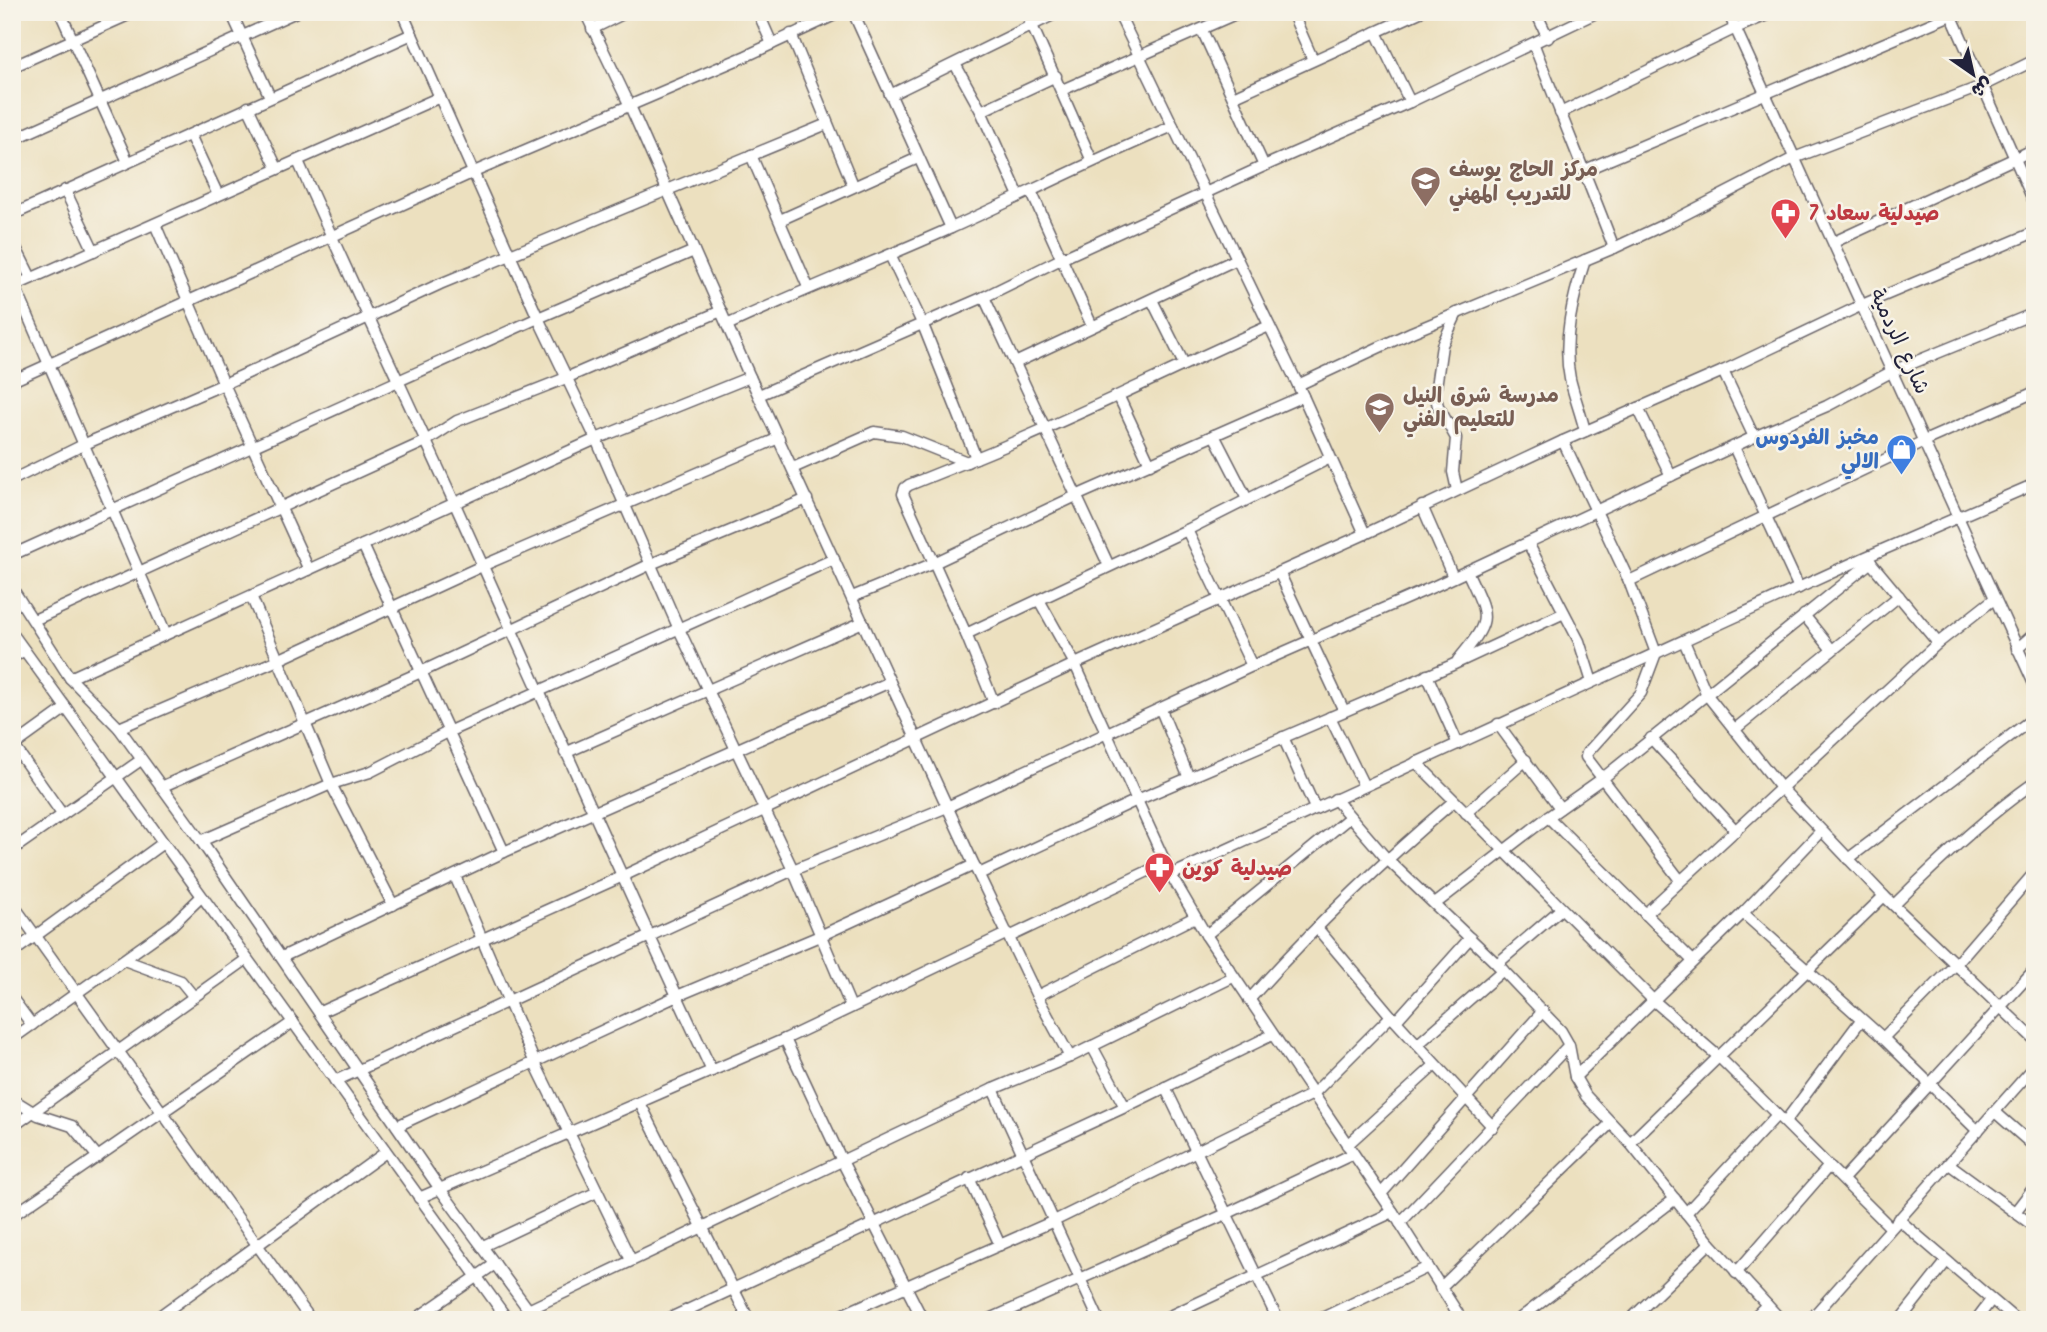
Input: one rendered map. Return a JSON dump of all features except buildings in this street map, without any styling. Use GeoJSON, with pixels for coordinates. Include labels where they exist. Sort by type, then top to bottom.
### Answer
{"type":"FeatureCollection","features":[{"type":"Feature","properties":{"kind":"street"},"geometry":{"type":"LineString","coordinates":[[60,12],[128,162]]}},
{"type":"Feature","properties":{"kind":"street"},"geometry":{"type":"LineString","coordinates":[[12,67],[135,12]]}},
{"type":"Feature","properties":{"kind":"street"},"geometry":{"type":"LineString","coordinates":[[231,12],[270,97]]}},
{"type":"Feature","properties":{"kind":"street"},"geometry":{"type":"LineString","coordinates":[[12,140],[296,12]]}},
{"type":"Feature","properties":{"kind":"street"},"geometry":{"type":"LineString","coordinates":[[402,12],[538,318],[626,503],[678,627],[793,870],[851,1007]]}},
{"type":"Feature","properties":{"kind":"street"},"geometry":{"type":"LineString","coordinates":[[584,12],[976,870],[1070,1057]]}},
{"type":"Feature","properties":{"kind":"street"},"geometry":{"type":"LineString","coordinates":[[592,29],[627,12]]}},
{"type":"Feature","properties":{"kind":"street"},"geometry":{"type":"LineString","coordinates":[[758,12],[772,44]]}},
{"type":"Feature","properties":{"kind":"street"},"geometry":{"type":"LineString","coordinates":[[12,381],[474,172],[841,12]]}},
{"type":"Feature","properties":{"kind":"street"},"geometry":{"type":"LineString","coordinates":[[853,12],[951,228]]}},
{"type":"Feature","properties":{"kind":"street"},"geometry":{"type":"LineString","coordinates":[[1026,12],[1092,161]]}},
{"type":"Feature","properties":{"kind":"street"},"geometry":{"type":"LineString","coordinates":[[890,95],[1059,12]]}},
{"type":"Feature","properties":{"kind":"street"},"geometry":{"type":"LineString","coordinates":[[1118,12],[1298,385],[1365,534]]}},
{"type":"Feature","properties":{"kind":"street"},"geometry":{"type":"LineString","coordinates":[[1062,90],[1240,12]]}},
{"type":"Feature","properties":{"kind":"street"},"geometry":{"type":"LineString","coordinates":[[1292,12],[1313,60]]}},
{"type":"Feature","properties":{"kind":"street"},"geometry":{"type":"LineString","coordinates":[[1233,97],[1420,12]]}},
{"type":"Feature","properties":{"kind":"street"},"geometry":{"type":"LineString","coordinates":[[1536,12],[1548,38]]}},
{"type":"Feature","properties":{"kind":"street"},"geometry":{"type":"LineString","coordinates":[[759,395],[985,297],[1061,259],[1548,38],[1598,12]]}},
{"type":"Feature","properties":{"kind":"street","name":"شارع الردمية"},"geometry":{"type":"LineString","coordinates":[[1728,12],[2035,686]]}},
{"type":"Feature","properties":{"kind":"street"},"geometry":{"type":"LineString","coordinates":[[1560,113],[1774,12]]}},
{"type":"Feature","properties":{"kind":"street"},"geometry":{"type":"LineString","coordinates":[[1585,170],[1953,13],[1982,86],[2035,204]]}},
{"type":"Feature","properties":{"kind":"street"},"geometry":{"type":"LineString","coordinates":[[1202,30],[1264,166]]}},
{"type":"Feature","properties":{"kind":"street"},"geometry":{"type":"LineString","coordinates":[[1376,32],[1409,102]]}},
{"type":"Feature","properties":{"kind":"street"},"geometry":{"type":"LineString","coordinates":[[12,215],[412,34]]}},
{"type":"Feature","properties":{"kind":"street"},"geometry":{"type":"LineString","coordinates":[[791,34],[853,185]]}},
{"type":"Feature","properties":{"kind":"street"},"geometry":{"type":"LineString","coordinates":[[1534,44],[1614,248]]}},
{"type":"Feature","properties":{"kind":"street"},"geometry":{"type":"LineString","coordinates":[[1298,385],[1457,313],[1614,248],[1794,158],[1982,86],[2035,60]]}},
{"type":"Feature","properties":{"kind":"street"},"geometry":{"type":"LineString","coordinates":[[955,64],[981,111],[1019,196]]}},
{"type":"Feature","properties":{"kind":"street"},"geometry":{"type":"LineString","coordinates":[[981,111],[1056,76]]}},
{"type":"Feature","properties":{"kind":"street"},"geometry":{"type":"LineString","coordinates":[[166,634],[114,509],[13,287],[440,97]]}},
{"type":"Feature","properties":{"kind":"street"},"geometry":{"type":"LineString","coordinates":[[248,107],[276,169]]}},
{"type":"Feature","properties":{"kind":"street"},"geometry":{"type":"LineString","coordinates":[[12,480],[85,444],[440,285],[827,124]]}},
{"type":"Feature","properties":{"kind":"street"},"geometry":{"type":"LineString","coordinates":[[727,325],[808,287],[951,228],[1173,126]]}},
{"type":"Feature","properties":{"kind":"street"},"geometry":{"type":"LineString","coordinates":[[190,135],[218,195]]}},
{"type":"Feature","properties":{"kind":"street"},"geometry":{"type":"LineString","coordinates":[[1834,242],[2035,149]]}},
{"type":"Feature","properties":{"kind":"street"},"geometry":{"type":"LineString","coordinates":[[751,155],[808,287]]}},
{"type":"Feature","properties":{"kind":"street"},"geometry":{"type":"LineString","coordinates":[[780,220],[918,158]]}},
{"type":"Feature","properties":{"kind":"street"},"geometry":{"type":"LineString","coordinates":[[298,161],[368,319],[455,503],[565,753],[712,1071]]}},
{"type":"Feature","properties":{"kind":"street"},"geometry":{"type":"LineString","coordinates":[[65,190],[94,251]]}},
{"type":"Feature","properties":{"kind":"street"},"geometry":{"type":"LineString","coordinates":[[1031,191],[1092,326]]}},
{"type":"Feature","properties":{"kind":"street"},"geometry":{"type":"LineString","coordinates":[[155,224],[309,570]]}},
{"type":"Feature","properties":{"kind":"street"},"geometry":{"type":"LineString","coordinates":[[320,1012],[623,876],[1075,664],[1365,534],[1585,431],[1723,371],[1862,305],[2035,232]]}},
{"type":"Feature","properties":{"kind":"street"},"geometry":{"type":"LineString","coordinates":[[12,240],[31,278]]}},
{"type":"Feature","properties":{"kind":"street"},"geometry":{"type":"LineString","coordinates":[[12,555],[398,380],[694,251]]}},
{"type":"Feature","properties":{"kind":"street"},"geometry":{"type":"LineString","coordinates":[[890,255],[923,325],[972,460]]}},
{"type":"Feature","properties":{"kind":"street"},"geometry":{"type":"LineString","coordinates":[[1015,363],[1237,259]]}},
{"type":"Feature","properties":{"kind":"street"},"geometry":{"type":"LineString","coordinates":[[1585,260],[1574,296],[1568,345],[1570,380],[1585,431]]}},
{"type":"Feature","properties":{"kind":"street"},"geometry":{"type":"LineString","coordinates":[[985,297],[1109,566]]}},
{"type":"Feature","properties":{"kind":"street"},"geometry":{"type":"LineString","coordinates":[[1152,300],[1184,364]]}},
{"type":"Feature","properties":{"kind":"street"},"geometry":{"type":"LineString","coordinates":[[34,620],[426,441],[457,421],[566,378],[721,311]]}},
{"type":"Feature","properties":{"kind":"street"},"geometry":{"type":"LineString","coordinates":[[1457,313],[1442,345],[1435,394],[1438,406],[1456,438],[1453,472],[1457,490]]}},
{"type":"Feature","properties":{"kind":"street"},"geometry":{"type":"LineString","coordinates":[[335,1081],[793,870],[947,807],[1252,666],[1595,513],[1754,437],[1827,406],[1893,371],[2035,313]]}},
{"type":"Feature","properties":{"kind":"street"},"geometry":{"type":"LineString","coordinates":[[994,703],[903,494],[905,488],[1045,431],[1269,326]]}},
{"type":"Feature","properties":{"kind":"street"},"geometry":{"type":"LineString","coordinates":[[1723,371],[1754,437]]}},
{"type":"Feature","properties":{"kind":"street"},"geometry":{"type":"LineString","coordinates":[[71,678],[596,439],[750,377]]}},
{"type":"Feature","properties":{"kind":"street"},"geometry":{"type":"LineString","coordinates":[[1629,581],[1924,441],[2035,392]]}},
{"type":"Feature","properties":{"kind":"street"},"geometry":{"type":"LineString","coordinates":[[1119,397],[1150,464]]}},
{"type":"Feature","properties":{"kind":"street"},"geometry":{"type":"LineString","coordinates":[[852,597],[934,563],[1076,496],[1303,397]]}},
{"type":"Feature","properties":{"kind":"street"},"geometry":{"type":"LineString","coordinates":[[1638,408],[1671,477]]}},
{"type":"Feature","properties":{"kind":"street"},"geometry":{"type":"LineString","coordinates":[[793,468],[874,432],[902,436],[972,460]]}},
{"type":"Feature","properties":{"kind":"street"},"geometry":{"type":"LineString","coordinates":[[1214,435],[1247,499]]}},
{"type":"Feature","properties":{"kind":"street"},"geometry":{"type":"LineString","coordinates":[[119,728],[278,660],[482,566],[779,438]]}},
{"type":"Feature","properties":{"kind":"street"},"geometry":{"type":"LineString","coordinates":[[1563,441],[1629,581],[1656,653],[1642,693],[1587,753],[1587,759],[1681,880]]}},
{"type":"Feature","properties":{"kind":"street"},"geometry":{"type":"LineString","coordinates":[[1734,447],[1799,589]]}},
{"type":"Feature","properties":{"kind":"street"},"geometry":{"type":"LineString","coordinates":[[966,634],[1187,530],[1331,458]]}},
{"type":"Feature","properties":{"kind":"street"},"geometry":{"type":"LineString","coordinates":[[1171,876],[1315,807],[1868,560],[1958,516],[2035,484]]}},
{"type":"Feature","properties":{"kind":"street"},"geometry":{"type":"LineString","coordinates":[[161,787],[421,672],[651,564],[807,499]]}},
{"type":"Feature","properties":{"kind":"street"},"geometry":{"type":"LineString","coordinates":[[1422,506],[1453,577]]}},
{"type":"Feature","properties":{"kind":"street"},"geometry":{"type":"LineString","coordinates":[[1187,530],[1252,666]]}},
{"type":"Feature","properties":{"kind":"street"},"geometry":{"type":"LineString","coordinates":[[1528,543],[1579,641],[1592,682]]}},
{"type":"Feature","properties":{"kind":"street"},"geometry":{"type":"LineString","coordinates":[[363,545],[504,852]]}},
{"type":"Feature","properties":{"kind":"street"},"geometry":{"type":"LineString","coordinates":[[201,841],[331,784],[370,772],[450,731],[834,558]]}},
{"type":"Feature","properties":{"kind":"street"},"geometry":{"type":"LineString","coordinates":[[1868,560],[1938,643]]}},
{"type":"Feature","properties":{"kind":"street"},"geometry":{"type":"LineString","coordinates":[[1435,905],[1504,850],[1603,778],[1868,560]]}},
{"type":"Feature","properties":{"kind":"street"},"geometry":{"type":"LineString","coordinates":[[1455,664],[1480,634],[1484,621],[1484,611],[1467,571]]}},
{"type":"Feature","properties":{"kind":"street"},"geometry":{"type":"LineString","coordinates":[[1279,572],[1344,711]]}},
{"type":"Feature","properties":{"kind":"street"},"geometry":{"type":"LineString","coordinates":[[12,588],[71,678],[119,728],[201,841],[440,1189],[536,1320]]}},
{"type":"Feature","properties":{"kind":"street"},"geometry":{"type":"LineString","coordinates":[[251,596],[331,784],[393,905]]}},
{"type":"Feature","properties":{"kind":"street"},"geometry":{"type":"LineString","coordinates":[[1734,730],[1899,596]]}},
{"type":"Feature","properties":{"kind":"street"},"geometry":{"type":"LineString","coordinates":[[1645,914],[1938,643],[1994,599]]}},
{"type":"Feature","properties":{"kind":"street"},"geometry":{"type":"LineString","coordinates":[[1040,600],[1075,664],[1171,876],[1195,917],[1393,1212],[1462,1320]]}},
{"type":"Feature","properties":{"kind":"street"},"geometry":{"type":"LineString","coordinates":[[397,1126],[677,996],[1455,664],[1564,613]]}},
{"type":"Feature","properties":{"kind":"street"},"geometry":{"type":"LineString","coordinates":[[1804,615],[1832,650]]}},
{"type":"Feature","properties":{"kind":"street"},"geometry":{"type":"LineString","coordinates":[[565,753],[863,622]]}},
{"type":"Feature","properties":{"kind":"street"},"geometry":{"type":"LineString","coordinates":[[12,633],[508,1320]]}},
{"type":"Feature","properties":{"kind":"street"},"geometry":{"type":"LineString","coordinates":[[2017,649],[2035,634]]}},
{"type":"Feature","properties":{"kind":"street"},"geometry":{"type":"LineString","coordinates":[[1684,641],[1707,695],[1781,788],[1884,896],[2035,1040]]}},
{"type":"Feature","properties":{"kind":"street"},"geometry":{"type":"LineString","coordinates":[[12,658],[24,650]]}},
{"type":"Feature","properties":{"kind":"street"},"geometry":{"type":"LineString","coordinates":[[1427,676],[1458,744]]}},
{"type":"Feature","properties":{"kind":"street"},"geometry":{"type":"LineString","coordinates":[[282,957],[504,852],[890,682]]}},
{"type":"Feature","properties":{"kind":"street"},"geometry":{"type":"LineString","coordinates":[[62,814],[13,747],[66,708]]}},
{"type":"Feature","properties":{"kind":"street"},"geometry":{"type":"LineString","coordinates":[[1161,710],[1189,778]]}},
{"type":"Feature","properties":{"kind":"street"},"geometry":{"type":"LineString","coordinates":[[1330,717],[1364,786]]}},
{"type":"Feature","properties":{"kind":"street"},"geometry":{"type":"LineString","coordinates":[[1848,859],[2035,717]]}},
{"type":"Feature","properties":{"kind":"street"},"geometry":{"type":"LineString","coordinates":[[1499,724],[1560,808]]}},
{"type":"Feature","properties":{"kind":"street"},"geometry":{"type":"LineString","coordinates":[[1283,737],[1315,807]]}},
{"type":"Feature","properties":{"kind":"street"},"geometry":{"type":"LineString","coordinates":[[1651,738],[1736,831]]}},
{"type":"Feature","properties":{"kind":"street"},"geometry":{"type":"LineString","coordinates":[[12,850],[141,760]]}},
{"type":"Feature","properties":{"kind":"street"},"geometry":{"type":"LineString","coordinates":[[1466,813],[1526,760]]}},
{"type":"Feature","properties":{"kind":"street"},"geometry":{"type":"LineString","coordinates":[[1416,762],[1653,1000],[1719,1058],[1890,1227]]}},
{"type":"Feature","properties":{"kind":"street"},"geometry":{"type":"LineString","coordinates":[[1894,905],[1923,875],[2003,805],[2035,782]]}},
{"type":"Feature","properties":{"kind":"street"},"geometry":{"type":"LineString","coordinates":[[1335,799],[1386,858],[1500,967],[1561,1031],[1569,1045],[1575,1077],[1586,1096],[1630,1143],[1736,1273],[1781,1320]]}},
{"type":"Feature","properties":{"kind":"street"},"geometry":{"type":"LineString","coordinates":[[1249,1000],[1386,858],[1454,801]]}},
{"type":"Feature","properties":{"kind":"street"},"geometry":{"type":"LineString","coordinates":[[1206,935],[1350,817]]}},
{"type":"Feature","properties":{"kind":"street"},"geometry":{"type":"LineString","coordinates":[[1548,817],[1693,961]]}},
{"type":"Feature","properties":{"kind":"street"},"geometry":{"type":"LineString","coordinates":[[1575,1077],[1742,913],[1821,831]]}},
{"type":"Feature","properties":{"kind":"street"},"geometry":{"type":"LineString","coordinates":[[12,953],[163,843]]}},
{"type":"Feature","properties":{"kind":"street"},"geometry":{"type":"LineString","coordinates":[[418,1198],[785,1039],[1165,863]]}},
{"type":"Feature","properties":{"kind":"street"},"geometry":{"type":"LineString","coordinates":[[1883,1038],[1955,965],[2035,872]]}},
{"type":"Feature","properties":{"kind":"street"},"geometry":{"type":"LineString","coordinates":[[455,876],[535,1063],[631,1260]]}},
{"type":"Feature","properties":{"kind":"street"},"geometry":{"type":"LineString","coordinates":[[1630,1143],[1884,896]]}},
{"type":"Feature","properties":{"kind":"street"},"geometry":{"type":"LineString","coordinates":[[12,1039],[171,926],[201,897]]}},
{"type":"Feature","properties":{"kind":"street"},"geometry":{"type":"LineString","coordinates":[[12,903],[311,1320]]}},
{"type":"Feature","properties":{"kind":"street"},"geometry":{"type":"LineString","coordinates":[[1417,1045],[1561,909]]}},
{"type":"Feature","properties":{"kind":"street"},"geometry":{"type":"LineString","coordinates":[[1742,913],[1883,1038],[1978,1131]]}},
{"type":"Feature","properties":{"kind":"street"},"geometry":{"type":"LineString","coordinates":[[1037,996],[1195,917]]}},
{"type":"Feature","properties":{"kind":"street"},"geometry":{"type":"LineString","coordinates":[[1318,928],[1434,1065],[1493,1127]]}},
{"type":"Feature","properties":{"kind":"street"},"geometry":{"type":"LineString","coordinates":[[831,1320],[1054,1221],[1313,1094],[1393,1018],[1470,938]]}},
{"type":"Feature","properties":{"kind":"street"},"geometry":{"type":"LineString","coordinates":[[12,1127],[247,959]]}},
{"type":"Feature","properties":{"kind":"street"},"geometry":{"type":"LineString","coordinates":[[124,960],[181,981],[194,997]]}},
{"type":"Feature","properties":{"kind":"street"},"geometry":{"type":"LineString","coordinates":[[1843,1180],[2035,968]]}},
{"type":"Feature","properties":{"kind":"street"},"geometry":{"type":"LineString","coordinates":[[528,1310],[993,1089],[1070,1057],[1234,977]]}},
{"type":"Feature","properties":{"kind":"street"},"geometry":{"type":"LineString","coordinates":[[12,998],[32,1025]]}},
{"type":"Feature","properties":{"kind":"street"},"geometry":{"type":"LineString","coordinates":[[1381,1194],[1543,1011]]}},
{"type":"Feature","properties":{"kind":"street"},"geometry":{"type":"LineString","coordinates":[[1686,1213],[1781,1119],[1861,1020]]}},
{"type":"Feature","properties":{"kind":"street"},"geometry":{"type":"LineString","coordinates":[[12,1216],[293,1022]]}},
{"type":"Feature","properties":{"kind":"street"},"geometry":{"type":"LineString","coordinates":[[666,1320],[1125,1107],[1272,1035]]}},
{"type":"Feature","properties":{"kind":"street"},"geometry":{"type":"LineString","coordinates":[[785,1039],[842,1161],[923,1320]]}},
{"type":"Feature","properties":{"kind":"street"},"geometry":{"type":"LineString","coordinates":[[1400,1223],[1569,1045]]}},
{"type":"Feature","properties":{"kind":"street"},"geometry":{"type":"LineString","coordinates":[[1092,1046],[1125,1107]]}},
{"type":"Feature","properties":{"kind":"street"},"geometry":{"type":"LineString","coordinates":[[988,1320],[1226,1214],[1350,1149],[1434,1065]]}},
{"type":"Feature","properties":{"kind":"street"},"geometry":{"type":"LineString","coordinates":[[1810,1320],[2035,1066]]}},
{"type":"Feature","properties":{"kind":"street"},"geometry":{"type":"LineString","coordinates":[[1166,1087],[1254,1275],[1278,1320]]}},
{"type":"Feature","properties":{"kind":"street"},"geometry":{"type":"LineString","coordinates":[[993,1089],[1100,1320]]}},
{"type":"Feature","properties":{"kind":"street"},"geometry":{"type":"LineString","coordinates":[[12,1100],[32,1112],[72,1126],[98,1157]]}},
{"type":"Feature","properties":{"kind":"street"},"geometry":{"type":"LineString","coordinates":[[640,1103],[749,1320]]}},
{"type":"Feature","properties":{"kind":"street"},"geometry":{"type":"LineString","coordinates":[[1995,1112],[2035,1147]]}},
{"type":"Feature","properties":{"kind":"street"},"geometry":{"type":"LineString","coordinates":[[1440,1287],[1611,1122]]}},
{"type":"Feature","properties":{"kind":"street"},"geometry":{"type":"LineString","coordinates":[[154,1320],[386,1152]]}},
{"type":"Feature","properties":{"kind":"street"},"geometry":{"type":"LineString","coordinates":[[1949,1164],[2035,1227]]}},
{"type":"Feature","properties":{"kind":"street"},"geometry":{"type":"LineString","coordinates":[[1736,1273],[1829,1167]]}},
{"type":"Feature","properties":{"kind":"street"},"geometry":{"type":"LineString","coordinates":[[969,1178],[1000,1245]]}},
{"type":"Feature","properties":{"kind":"street"},"geometry":{"type":"LineString","coordinates":[[2015,1212],[2035,1186]]}},
{"type":"Feature","properties":{"kind":"street"},"geometry":{"type":"LineString","coordinates":[[483,1246],[597,1192]]}},
{"type":"Feature","properties":{"kind":"street"},"geometry":{"type":"LineString","coordinates":[[1518,1320],[1675,1199]]}},
{"type":"Feature","properties":{"kind":"street"},"geometry":{"type":"LineString","coordinates":[[1161,1320],[1393,1212]]}},
{"type":"Feature","properties":{"kind":"street"},"geometry":{"type":"LineString","coordinates":[[1898,1219],[2016,1320]]}},
{"type":"Feature","properties":{"kind":"street"},"geometry":{"type":"LineString","coordinates":[[1630,1320],[1710,1243]]}},
{"type":"Feature","properties":{"kind":"street"},"geometry":{"type":"LineString","coordinates":[[1900,1320],[1946,1262]]}},
{"type":"Feature","properties":{"kind":"street"},"geometry":{"type":"LineString","coordinates":[[414,1320],[495,1264]]}},
{"type":"Feature","properties":{"kind":"street"},"geometry":{"type":"LineString","coordinates":[[1318,1320],[1428,1267]]}},
{"type":"Feature","properties":{"kind":"street"},"geometry":{"type":"LineString","coordinates":[[1976,1320],[1991,1300]]}},
{"type":"Feature","properties":{"kind":"street"},"geometry":{"type":"LineString","coordinates":[[1751,1320],[1767,1305]]}},
{"type":"Feature","properties":{"kind":"street"},"geometry":{"type":"LineString","coordinates":[[1186,1308],[1192,1320]]}},
{"type":"Feature","properties":{"kind":"place","name":"مركز الحاج يوسف للتدريب المهني"},"geometry":{"type":"Point","coordinates":[1426,208]}},
{"type":"Feature","properties":{"kind":"place","name":"صيدلية سعاد 7"},"geometry":{"type":"Point","coordinates":[1785,240]}},
{"type":"Feature","properties":{"kind":"place","name":"مدرسة شرق النيل للتعليم الفني"},"geometry":{"type":"Point","coordinates":[1380,434]}},
{"type":"Feature","properties":{"kind":"place","name":"مخبز الفردوس الالي"},"geometry":{"type":"Point","coordinates":[1902,476]}},
{"type":"Feature","properties":{"kind":"place","name":"صيدلية كوين"},"geometry":{"type":"Point","coordinates":[1159,895]}}]}
